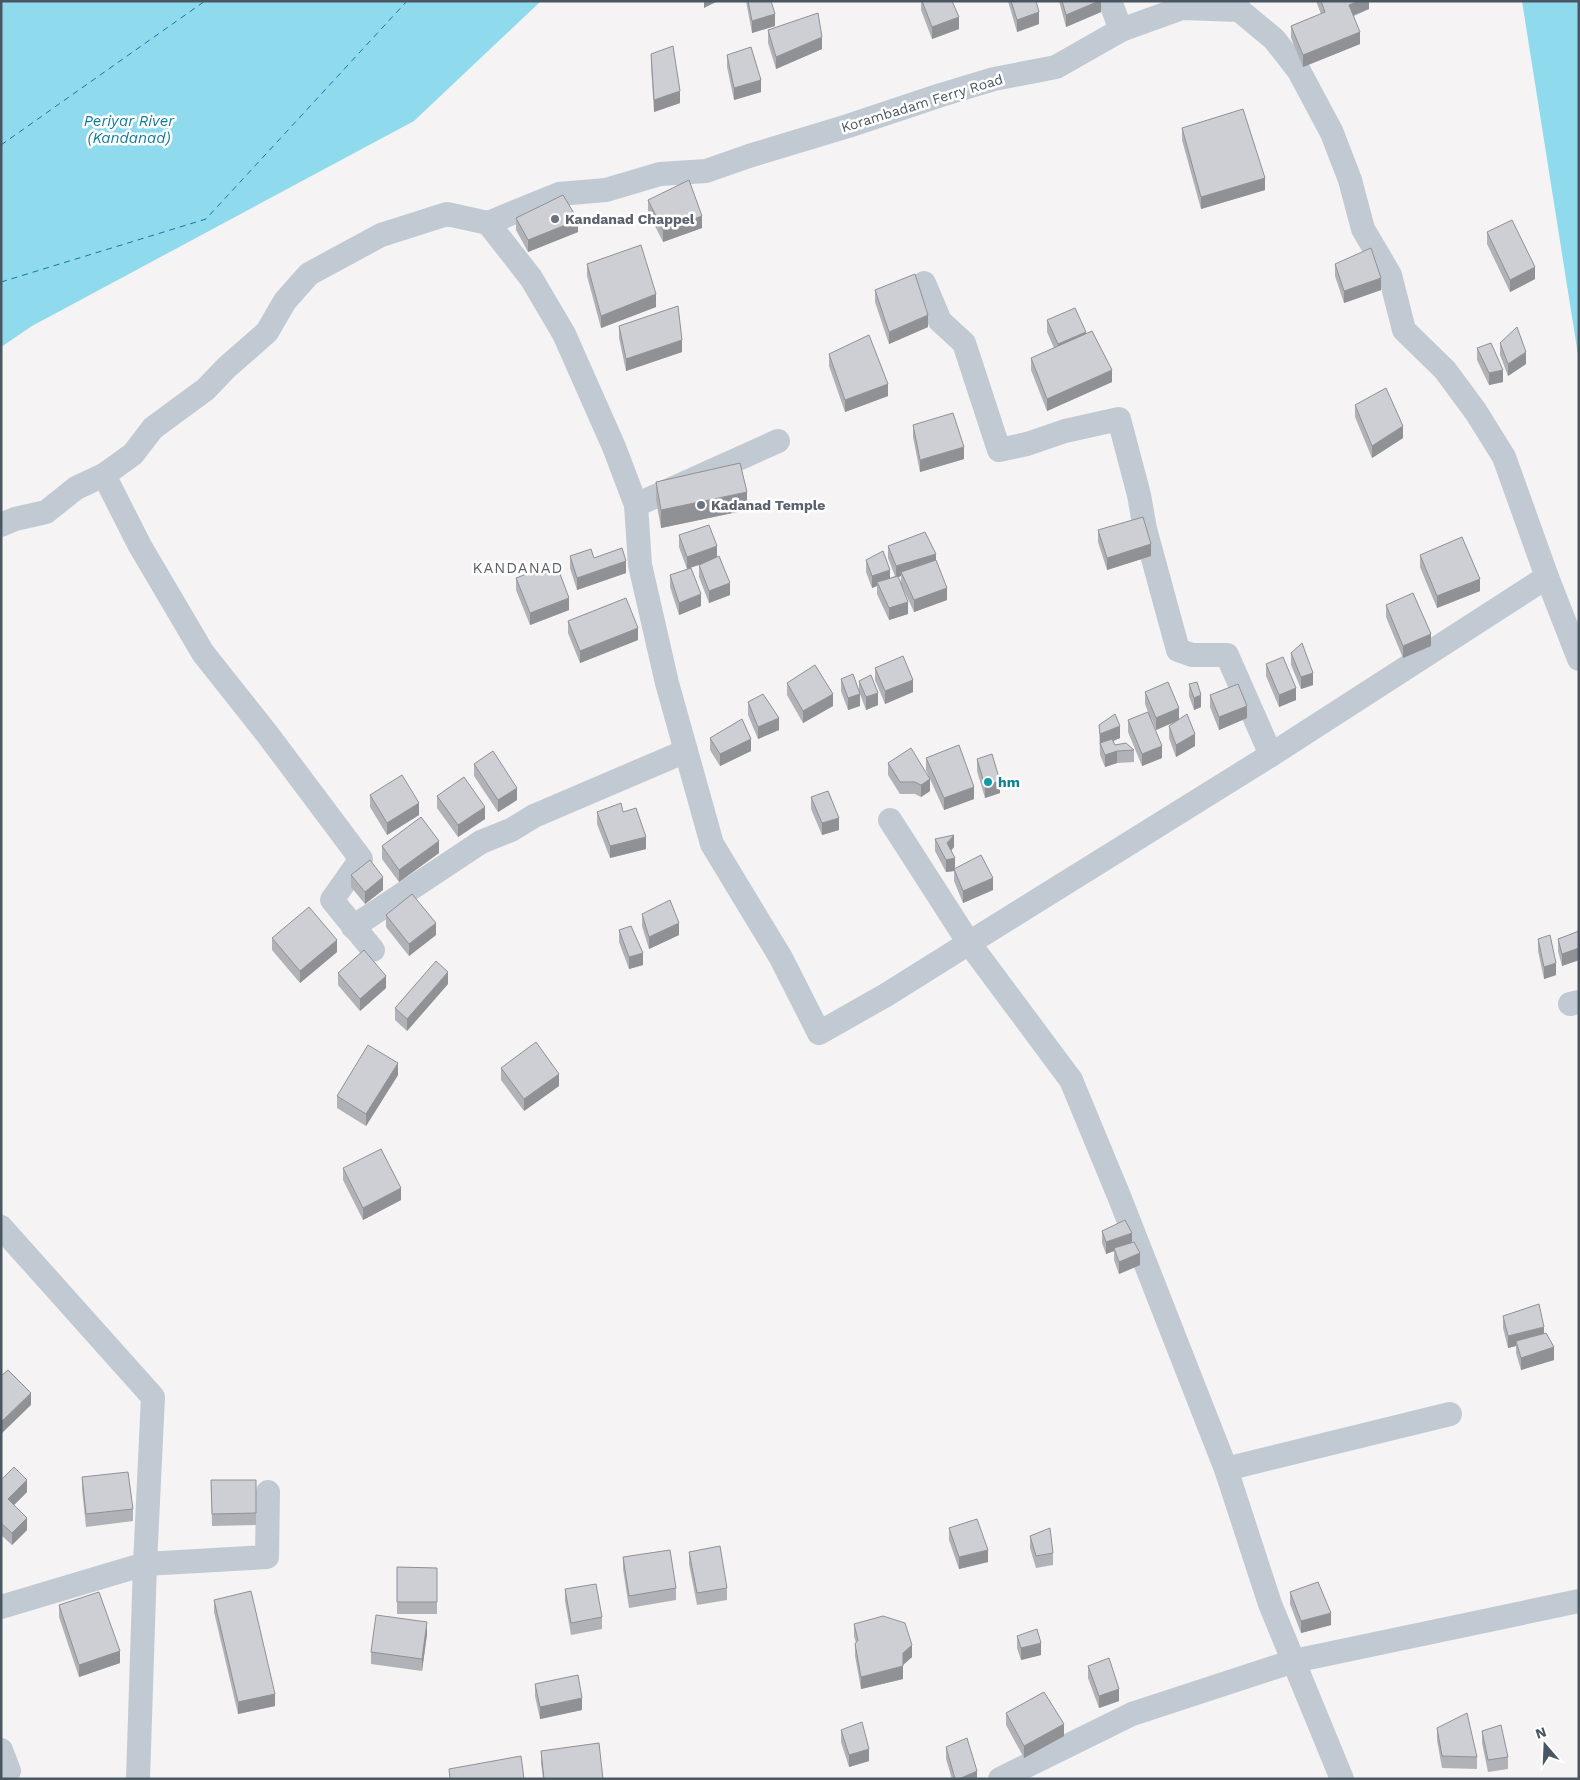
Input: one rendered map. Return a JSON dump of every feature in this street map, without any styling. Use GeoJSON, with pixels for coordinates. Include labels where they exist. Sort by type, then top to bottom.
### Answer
{"type":"FeatureCollection","features":[{"type":"Feature","properties":{"kind":"street"},"geometry":{"type":"LineString","coordinates":[[1110,1],[1121,30]]}},
{"type":"Feature","properties":{"kind":"street","name":"Korambadam Ferry Road"},"geometry":{"type":"LineString","coordinates":[[488,223],[559,194],[606,190],[660,174],[706,172],[749,156],[994,79],[1056,67],[1121,30],[1182,8],[1239,10],[1274,38],[1299,71],[1332,133],[1350,180],[1363,228],[1390,275],[1404,330],[1445,370],[1476,412],[1504,457],[1579,659]]}},
{"type":"Feature","properties":{"kind":"street"},"geometry":{"type":"LineString","coordinates":[[1,525],[15,519],[46,512],[76,488],[104,475],[133,454],[153,428],[206,389],[226,368],[267,332],[285,301],[310,274],[381,235],[447,214],[488,223],[531,278],[564,334],[614,446],[636,504],[640,565],[667,683],[712,844],[781,958],[819,1034],[886,995],[1271,755],[1547,577]]}},
{"type":"Feature","properties":{"kind":"street"},"geometry":{"type":"LineString","coordinates":[[924,283],[940,321],[964,343],[999,450],[1027,444],[1064,431],[1119,419],[1139,495],[1145,529],[1178,650],[1192,655],[1227,655],[1271,755]]}},
{"type":"Feature","properties":{"kind":"street"},"geometry":{"type":"LineString","coordinates":[[636,504],[778,441]]}},
{"type":"Feature","properties":{"kind":"street"},"geometry":{"type":"LineString","coordinates":[[104,475],[140,546],[203,653],[298,774],[361,859],[332,900],[373,950]]}},
{"type":"Feature","properties":{"kind":"street"},"geometry":{"type":"LineString","coordinates":[[353,926],[481,842],[511,830],[534,816],[686,751]]}},
{"type":"Feature","properties":{"kind":"street"},"geometry":{"type":"LineString","coordinates":[[890,820],[969,943],[1071,1080],[1119,1196],[1226,1469],[1270,1604],[1342,1779]]}},
{"type":"Feature","properties":{"kind":"street"},"geometry":{"type":"LineString","coordinates":[[1,1227],[154,1397],[145,1564],[138,1779]]}},
{"type":"Feature","properties":{"kind":"street"},"geometry":{"type":"LineString","coordinates":[[1226,1469],[1450,1414]]}},
{"type":"Feature","properties":{"kind":"street"},"geometry":{"type":"LineString","coordinates":[[1,1607],[145,1564],[267,1557],[268,1492]]}},
{"type":"Feature","properties":{"kind":"street"},"geometry":{"type":"LineString","coordinates":[[1000,1779],[1132,1714],[1294,1661],[1579,1601]]}},
{"type":"Feature","properties":{"kind":"water","name":"Periyar River (Kandanad)"},"geometry":{"type":"Polygon","coordinates":[[[1,1],[541,1],[414,121],[32,326],[1,347],[1,1]]]}},
{"type":"Feature","properties":{"kind":"water"},"geometry":{"type":"Polygon","coordinates":[[[1522,1],[1579,1],[1579,361],[1522,1]]]}},
{"type":"Feature","properties":{"kind":"building"},"geometry":{"type":"Polygon","coordinates":[[[748,1],[771,1],[775,14],[752,21],[748,1]]]}},
{"type":"Feature","properties":{"kind":"building"},"geometry":{"type":"Polygon","coordinates":[[[922,1],[952,1],[959,17],[932,27],[922,1]]]}},
{"type":"Feature","properties":{"kind":"building"},"geometry":{"type":"Polygon","coordinates":[[[1011,1],[1036,1],[1039,12],[1017,20],[1011,1]]]}},
{"type":"Feature","properties":{"kind":"building"},"geometry":{"type":"Polygon","coordinates":[[[1062,1],[1099,1],[1066,15],[1062,1]]]}},
{"type":"Feature","properties":{"kind":"building"},"geometry":{"type":"Polygon","coordinates":[[[1321,1],[1359,1],[1349,5],[1360,32],[1303,55],[1291,26],[1325,12],[1321,1]]]}},
{"type":"Feature","properties":{"kind":"building"},"geometry":{"type":"Polygon","coordinates":[[[818,13],[822,37],[776,57],[768,30],[818,13]]]}},
{"type":"Feature","properties":{"kind":"building"},"geometry":{"type":"Polygon","coordinates":[[[673,46],[680,91],[654,100],[651,54],[673,46]]]}},
{"type":"Feature","properties":{"kind":"building"},"geometry":{"type":"Polygon","coordinates":[[[751,47],[761,80],[734,88],[727,55],[751,47]]]}},
{"type":"Feature","properties":{"kind":"building"},"geometry":{"type":"Polygon","coordinates":[[[1243,109],[1265,178],[1201,197],[1182,128],[1243,109]]]}},
{"type":"Feature","properties":{"kind":"building"},"geometry":{"type":"Polygon","coordinates":[[[689,180],[702,216],[663,230],[648,200],[689,180]]]}},
{"type":"Feature","properties":{"kind":"building"},"geometry":{"type":"Polygon","coordinates":[[[563,195],[578,220],[528,240],[516,218],[563,195]]]}},
{"type":"Feature","properties":{"kind":"building"},"geometry":{"type":"Polygon","coordinates":[[[1512,220],[1535,267],[1510,280],[1487,232],[1512,220]]]}},
{"type":"Feature","properties":{"kind":"building"},"geometry":{"type":"Polygon","coordinates":[[[641,245],[656,294],[601,316],[587,264],[641,245]]]}},
{"type":"Feature","properties":{"kind":"building"},"geometry":{"type":"Polygon","coordinates":[[[1371,248],[1381,278],[1344,291],[1335,264],[1371,248]]]}},
{"type":"Feature","properties":{"kind":"building"},"geometry":{"type":"Polygon","coordinates":[[[915,274],[928,315],[889,332],[875,290],[915,274]]]}},
{"type":"Feature","properties":{"kind":"building"},"geometry":{"type":"Polygon","coordinates":[[[678,306],[682,340],[626,359],[619,326],[678,306]]]}},
{"type":"Feature","properties":{"kind":"building"},"geometry":{"type":"Polygon","coordinates":[[[1075,308],[1086,332],[1058,344],[1047,320],[1075,308]]]}},
{"type":"Feature","properties":{"kind":"building"},"geometry":{"type":"Polygon","coordinates":[[[1517,327],[1526,352],[1508,364],[1500,343],[1517,327]]]}},
{"type":"Feature","properties":{"kind":"building"},"geometry":{"type":"Polygon","coordinates":[[[1092,331],[1112,370],[1047,399],[1031,358],[1092,331]]]}},
{"type":"Feature","properties":{"kind":"building"},"geometry":{"type":"Polygon","coordinates":[[[869,335],[888,384],[845,400],[829,354],[869,335]]]}},
{"type":"Feature","properties":{"kind":"building"},"geometry":{"type":"Polygon","coordinates":[[[1491,343],[1503,370],[1489,373],[1477,348],[1491,343]]]}},
{"type":"Feature","properties":{"kind":"building"},"geometry":{"type":"Polygon","coordinates":[[[1386,388],[1403,426],[1372,446],[1355,405],[1386,388]]]}},
{"type":"Feature","properties":{"kind":"building"},"geometry":{"type":"Polygon","coordinates":[[[953,413],[964,447],[920,460],[913,425],[953,413]]]}},
{"type":"Feature","properties":{"kind":"building"},"geometry":{"type":"Polygon","coordinates":[[[740,463],[747,492],[661,510],[656,482],[740,463]]]}},
{"type":"Feature","properties":{"kind":"building"},"geometry":{"type":"Polygon","coordinates":[[[1143,517],[1151,544],[1107,558],[1098,530],[1143,517]]]}},
{"type":"Feature","properties":{"kind":"building"},"geometry":{"type":"Polygon","coordinates":[[[709,525],[717,546],[687,557],[679,535],[709,525]]]}},
{"type":"Feature","properties":{"kind":"building"},"geometry":{"type":"Polygon","coordinates":[[[925,532],[936,554],[896,566],[888,546],[925,532]]]}},
{"type":"Feature","properties":{"kind":"building"},"geometry":{"type":"Polygon","coordinates":[[[1462,537],[1480,579],[1437,596],[1420,555],[1462,537]]]}},
{"type":"Feature","properties":{"kind":"building"},"geometry":{"type":"Polygon","coordinates":[[[622,548],[626,561],[577,578],[570,556],[591,549],[594,558],[622,548]]]}},
{"type":"Feature","properties":{"kind":"building"},"geometry":{"type":"Polygon","coordinates":[[[883,551],[890,570],[872,576],[866,560],[883,551]]]}},
{"type":"Feature","properties":{"kind":"building"},"geometry":{"type":"Polygon","coordinates":[[[719,556],[730,583],[709,591],[699,565],[719,556]]]}},
{"type":"Feature","properties":{"kind":"building"},"geometry":{"type":"Polygon","coordinates":[[[936,560],[947,588],[914,600],[901,572],[936,560]]]}},
{"type":"Feature","properties":{"kind":"building"},"geometry":{"type":"Polygon","coordinates":[[[556,563],[569,598],[530,613],[516,578],[556,563]]]}},
{"type":"Feature","properties":{"kind":"building"},"geometry":{"type":"Polygon","coordinates":[[[691,568],[701,594],[679,603],[670,575],[691,568]]]}},
{"type":"Feature","properties":{"kind":"building"},"geometry":{"type":"Polygon","coordinates":[[[898,576],[908,602],[889,608],[877,582],[898,576]]]}},
{"type":"Feature","properties":{"kind":"building"},"geometry":{"type":"Polygon","coordinates":[[[1413,593],[1431,634],[1403,646],[1386,605],[1413,593]]]}},
{"type":"Feature","properties":{"kind":"building"},"geometry":{"type":"Polygon","coordinates":[[[626,598],[638,628],[580,651],[568,621],[626,598]]]}},
{"type":"Feature","properties":{"kind":"building"},"geometry":{"type":"Polygon","coordinates":[[[1302,643],[1313,673],[1301,677],[1291,653],[1302,643]]]}},
{"type":"Feature","properties":{"kind":"building"},"geometry":{"type":"Polygon","coordinates":[[[903,656],[913,680],[885,691],[875,668],[903,656]]]}},
{"type":"Feature","properties":{"kind":"building"},"geometry":{"type":"Polygon","coordinates":[[[1283,657],[1296,688],[1279,695],[1266,664],[1283,657]]]}},
{"type":"Feature","properties":{"kind":"building"},"geometry":{"type":"Polygon","coordinates":[[[815,665],[833,694],[803,711],[787,683],[815,665]]]}},
{"type":"Feature","properties":{"kind":"building"},"geometry":{"type":"Polygon","coordinates":[[[853,674],[860,694],[848,698],[841,679],[853,674]]]}},
{"type":"Feature","properties":{"kind":"building"},"geometry":{"type":"Polygon","coordinates":[[[871,675],[878,693],[866,697],[859,681],[871,675]]]}},
{"type":"Feature","properties":{"kind":"building"},"geometry":{"type":"Polygon","coordinates":[[[1168,682],[1179,708],[1156,718],[1145,692],[1168,682]]]}},
{"type":"Feature","properties":{"kind":"building"},"geometry":{"type":"Polygon","coordinates":[[[1197,682],[1201,695],[1194,698],[1189,684],[1197,682]]]}},
{"type":"Feature","properties":{"kind":"building"},"geometry":{"type":"Polygon","coordinates":[[[1238,684],[1247,706],[1219,717],[1210,695],[1238,684]]]}},
{"type":"Feature","properties":{"kind":"building"},"geometry":{"type":"Polygon","coordinates":[[[763,694],[779,718],[758,727],[748,702],[763,694]]]}},
{"type":"Feature","properties":{"kind":"building"},"geometry":{"type":"Polygon","coordinates":[[[1148,712],[1162,746],[1142,754],[1128,720],[1148,712]]]}},
{"type":"Feature","properties":{"kind":"building"},"geometry":{"type":"Polygon","coordinates":[[[1115,714],[1120,726],[1100,734],[1099,725],[1115,714]]]}},
{"type":"Feature","properties":{"kind":"building"},"geometry":{"type":"Polygon","coordinates":[[[1187,714],[1195,734],[1176,745],[1169,726],[1187,714]]]}},
{"type":"Feature","properties":{"kind":"building"},"geometry":{"type":"Polygon","coordinates":[[[742,719],[751,739],[720,754],[710,738],[742,719]]]}},
{"type":"Feature","properties":{"kind":"building"},"geometry":{"type":"Polygon","coordinates":[[[1112,739],[1115,745],[1126,743],[1134,750],[1117,751],[1105,755],[1100,743],[1112,739]]]}},
{"type":"Feature","properties":{"kind":"building"},"geometry":{"type":"Polygon","coordinates":[[[959,745],[974,787],[944,798],[926,758],[959,745]]]}},
{"type":"Feature","properties":{"kind":"building"},"geometry":{"type":"Polygon","coordinates":[[[911,748],[930,779],[921,785],[915,782],[900,782],[888,763],[911,748]]]}},
{"type":"Feature","properties":{"kind":"building"},"geometry":{"type":"Polygon","coordinates":[[[493,751],[517,788],[498,800],[474,764],[493,751]]]}},
{"type":"Feature","properties":{"kind":"building"},"geometry":{"type":"Polygon","coordinates":[[[992,754],[1000,781],[985,786],[977,759],[992,754]]]}},
{"type":"Feature","properties":{"kind":"building"},"geometry":{"type":"Polygon","coordinates":[[[402,775],[419,803],[387,823],[370,795],[402,775]]]}},
{"type":"Feature","properties":{"kind":"building"},"geometry":{"type":"Polygon","coordinates":[[[464,777],[485,807],[458,825],[437,796],[464,777]]]}},
{"type":"Feature","properties":{"kind":"building"},"geometry":{"type":"Polygon","coordinates":[[[828,791],[839,818],[822,823],[811,797],[828,791]]]}},
{"type":"Feature","properties":{"kind":"building"},"geometry":{"type":"Polygon","coordinates":[[[621,803],[623,812],[636,808],[646,837],[610,846],[597,812],[621,803]]]}},
{"type":"Feature","properties":{"kind":"building"},"geometry":{"type":"Polygon","coordinates":[[[421,817],[439,841],[399,870],[382,846],[421,817]]]}},
{"type":"Feature","properties":{"kind":"building"},"geometry":{"type":"Polygon","coordinates":[[[954,835],[947,843],[955,858],[946,860],[935,839],[954,835]]]}},
{"type":"Feature","properties":{"kind":"building"},"geometry":{"type":"Polygon","coordinates":[[[981,855],[993,878],[963,891],[954,869],[981,855]]]}},
{"type":"Feature","properties":{"kind":"building"},"geometry":{"type":"Polygon","coordinates":[[[370,860],[383,877],[365,892],[351,875],[370,860]]]}},
{"type":"Feature","properties":{"kind":"building"},"geometry":{"type":"Polygon","coordinates":[[[412,894],[436,923],[409,944],[386,915],[412,894]]]}},
{"type":"Feature","properties":{"kind":"building"},"geometry":{"type":"Polygon","coordinates":[[[670,900],[679,923],[649,937],[642,914],[670,900]]]}},
{"type":"Feature","properties":{"kind":"building"},"geometry":{"type":"Polygon","coordinates":[[[309,907],[337,940],[300,971],[272,938],[309,907]]]}},
{"type":"Feature","properties":{"kind":"building"},"geometry":{"type":"Polygon","coordinates":[[[631,926],[643,953],[629,957],[619,930],[631,926]]]}},
{"type":"Feature","properties":{"kind":"building"},"geometry":{"type":"Polygon","coordinates":[[[1579,931],[1579,948],[1562,954],[1558,939],[1579,931]]]}},
{"type":"Feature","properties":{"kind":"building"},"geometry":{"type":"Polygon","coordinates":[[[1550,935],[1556,963],[1544,967],[1538,939],[1550,935]]]}},
{"type":"Feature","properties":{"kind":"building"},"geometry":{"type":"Polygon","coordinates":[[[364,950],[386,976],[360,999],[338,973],[364,950]]]}},
{"type":"Feature","properties":{"kind":"building"},"geometry":{"type":"Polygon","coordinates":[[[436,961],[448,972],[407,1019],[395,1008],[436,961]]]}},
{"type":"Feature","properties":{"kind":"building"},"geometry":{"type":"Polygon","coordinates":[[[536,1042],[559,1074],[524,1099],[501,1068],[536,1042]]]}},
{"type":"Feature","properties":{"kind":"building"},"geometry":{"type":"Polygon","coordinates":[[[368,1045],[398,1063],[366,1114],[337,1096],[368,1045]]]}},
{"type":"Feature","properties":{"kind":"building"},"geometry":{"type":"Polygon","coordinates":[[[381,1149],[401,1188],[363,1208],[343,1168],[381,1149]]]}},
{"type":"Feature","properties":{"kind":"building"},"geometry":{"type":"Polygon","coordinates":[[[1125,1220],[1132,1233],[1106,1242],[1102,1231],[1125,1220]]]}},
{"type":"Feature","properties":{"kind":"building"},"geometry":{"type":"Polygon","coordinates":[[[1134,1242],[1140,1253],[1119,1262],[1114,1248],[1134,1242]]]}},
{"type":"Feature","properties":{"kind":"building"},"geometry":{"type":"Polygon","coordinates":[[[1539,1304],[1544,1327],[1508,1336],[1503,1316],[1539,1304]]]}},
{"type":"Feature","properties":{"kind":"building"},"geometry":{"type":"Polygon","coordinates":[[[1546,1333],[1554,1347],[1521,1358],[1516,1341],[1546,1333]]]}},
{"type":"Feature","properties":{"kind":"building"},"geometry":{"type":"Polygon","coordinates":[[[8,1370],[31,1393],[1,1422],[1,1376],[8,1370]]]}},
{"type":"Feature","properties":{"kind":"building"},"geometry":{"type":"Polygon","coordinates":[[[14,1467],[27,1480],[8,1499],[27,1518],[12,1533],[1,1523],[1,1480],[14,1467]]]}},
{"type":"Feature","properties":{"kind":"building"},"geometry":{"type":"Polygon","coordinates":[[[128,1472],[133,1509],[86,1514],[82,1477],[128,1472]]]}},
{"type":"Feature","properties":{"kind":"building"},"geometry":{"type":"Polygon","coordinates":[[[211,1480],[256,1480],[256,1513],[212,1514],[211,1480]]]}},
{"type":"Feature","properties":{"kind":"building"},"geometry":{"type":"Polygon","coordinates":[[[977,1519],[988,1550],[959,1557],[949,1528],[977,1519]]]}},
{"type":"Feature","properties":{"kind":"building"},"geometry":{"type":"Polygon","coordinates":[[[1050,1528],[1053,1553],[1036,1556],[1030,1536],[1050,1528]]]}},
{"type":"Feature","properties":{"kind":"building"},"geometry":{"type":"Polygon","coordinates":[[[720,1546],[727,1588],[697,1593],[689,1552],[720,1546]]]}},
{"type":"Feature","properties":{"kind":"building"},"geometry":{"type":"Polygon","coordinates":[[[670,1550],[676,1588],[629,1596],[623,1557],[670,1550]]]}},
{"type":"Feature","properties":{"kind":"building"},"geometry":{"type":"Polygon","coordinates":[[[397,1567],[437,1568],[437,1602],[397,1602],[397,1567]]]}},
{"type":"Feature","properties":{"kind":"building"},"geometry":{"type":"Polygon","coordinates":[[[1318,1582],[1331,1613],[1301,1621],[1290,1592],[1318,1582]]]}},
{"type":"Feature","properties":{"kind":"building"},"geometry":{"type":"Polygon","coordinates":[[[596,1584],[602,1617],[571,1623],[565,1589],[596,1584]]]}},
{"type":"Feature","properties":{"kind":"building"},"geometry":{"type":"Polygon","coordinates":[[[251,1591],[275,1694],[238,1702],[214,1600],[251,1591]]]}},
{"type":"Feature","properties":{"kind":"building"},"geometry":{"type":"Polygon","coordinates":[[[99,1592],[120,1651],[79,1665],[59,1605],[99,1592]]]}},
{"type":"Feature","properties":{"kind":"building"},"geometry":{"type":"Polygon","coordinates":[[[376,1615],[427,1622],[422,1659],[371,1652],[376,1615]]]}},
{"type":"Feature","properties":{"kind":"building"},"geometry":{"type":"Polygon","coordinates":[[[883,1616],[905,1623],[912,1645],[903,1653],[903,1666],[861,1677],[855,1644],[858,1640],[854,1624],[883,1616]]]}},
{"type":"Feature","properties":{"kind":"building"},"geometry":{"type":"Polygon","coordinates":[[[1037,1629],[1041,1643],[1021,1648],[1017,1636],[1037,1629]]]}},
{"type":"Feature","properties":{"kind":"building"},"geometry":{"type":"Polygon","coordinates":[[[1109,1658],[1119,1689],[1099,1696],[1088,1666],[1109,1658]]]}},
{"type":"Feature","properties":{"kind":"building"},"geometry":{"type":"Polygon","coordinates":[[[578,1675],[582,1698],[540,1707],[535,1684],[578,1675]]]}},
{"type":"Feature","properties":{"kind":"building"},"geometry":{"type":"Polygon","coordinates":[[[1044,1692],[1064,1724],[1024,1746],[1006,1713],[1044,1692]]]}},
{"type":"Feature","properties":{"kind":"building"},"geometry":{"type":"Polygon","coordinates":[[[1467,1713],[1477,1757],[1442,1756],[1437,1728],[1467,1713]]]}},
{"type":"Feature","properties":{"kind":"building"},"geometry":{"type":"Polygon","coordinates":[[[862,1722],[869,1749],[849,1755],[841,1730],[862,1722]]]}},
{"type":"Feature","properties":{"kind":"building"},"geometry":{"type":"Polygon","coordinates":[[[1501,1725],[1508,1757],[1488,1760],[1482,1731],[1501,1725]]]}},
{"type":"Feature","properties":{"kind":"building"},"geometry":{"type":"Polygon","coordinates":[[[967,1738],[977,1771],[955,1779],[946,1747],[967,1738]]]}},
{"type":"Feature","properties":{"kind":"building"},"geometry":{"type":"Polygon","coordinates":[[[599,1743],[603,1779],[544,1779],[541,1751],[599,1743]]]}},
{"type":"Feature","properties":{"kind":"building"},"geometry":{"type":"Polygon","coordinates":[[[521,1756],[524,1779],[450,1779],[449,1769],[521,1756]]]}},
{"type":"Feature","properties":{"kind":"ferry route"},"geometry":{"type":"LineString","coordinates":[[1,145],[205,1]]}},
{"type":"Feature","properties":{"kind":"ferry route"},"geometry":{"type":"LineString","coordinates":[[1,282],[206,219],[407,1]]}},
{"type":"Feature","properties":{"kind":"place","name":"Kandanad Chappel"},"geometry":{"type":"Point","coordinates":[555,219]}},
{"type":"Feature","properties":{"kind":"place","name":"Kadanad Temple"},"geometry":{"type":"Point","coordinates":[701,505]}},
{"type":"Feature","properties":{"kind":"place","name":"hm"},"geometry":{"type":"Point","coordinates":[988,782]}},
{"type":"Feature","properties":{"kind":"district","name":"KANDANAD"},"geometry":{"type":"Point","coordinates":[518,568]}}]}
